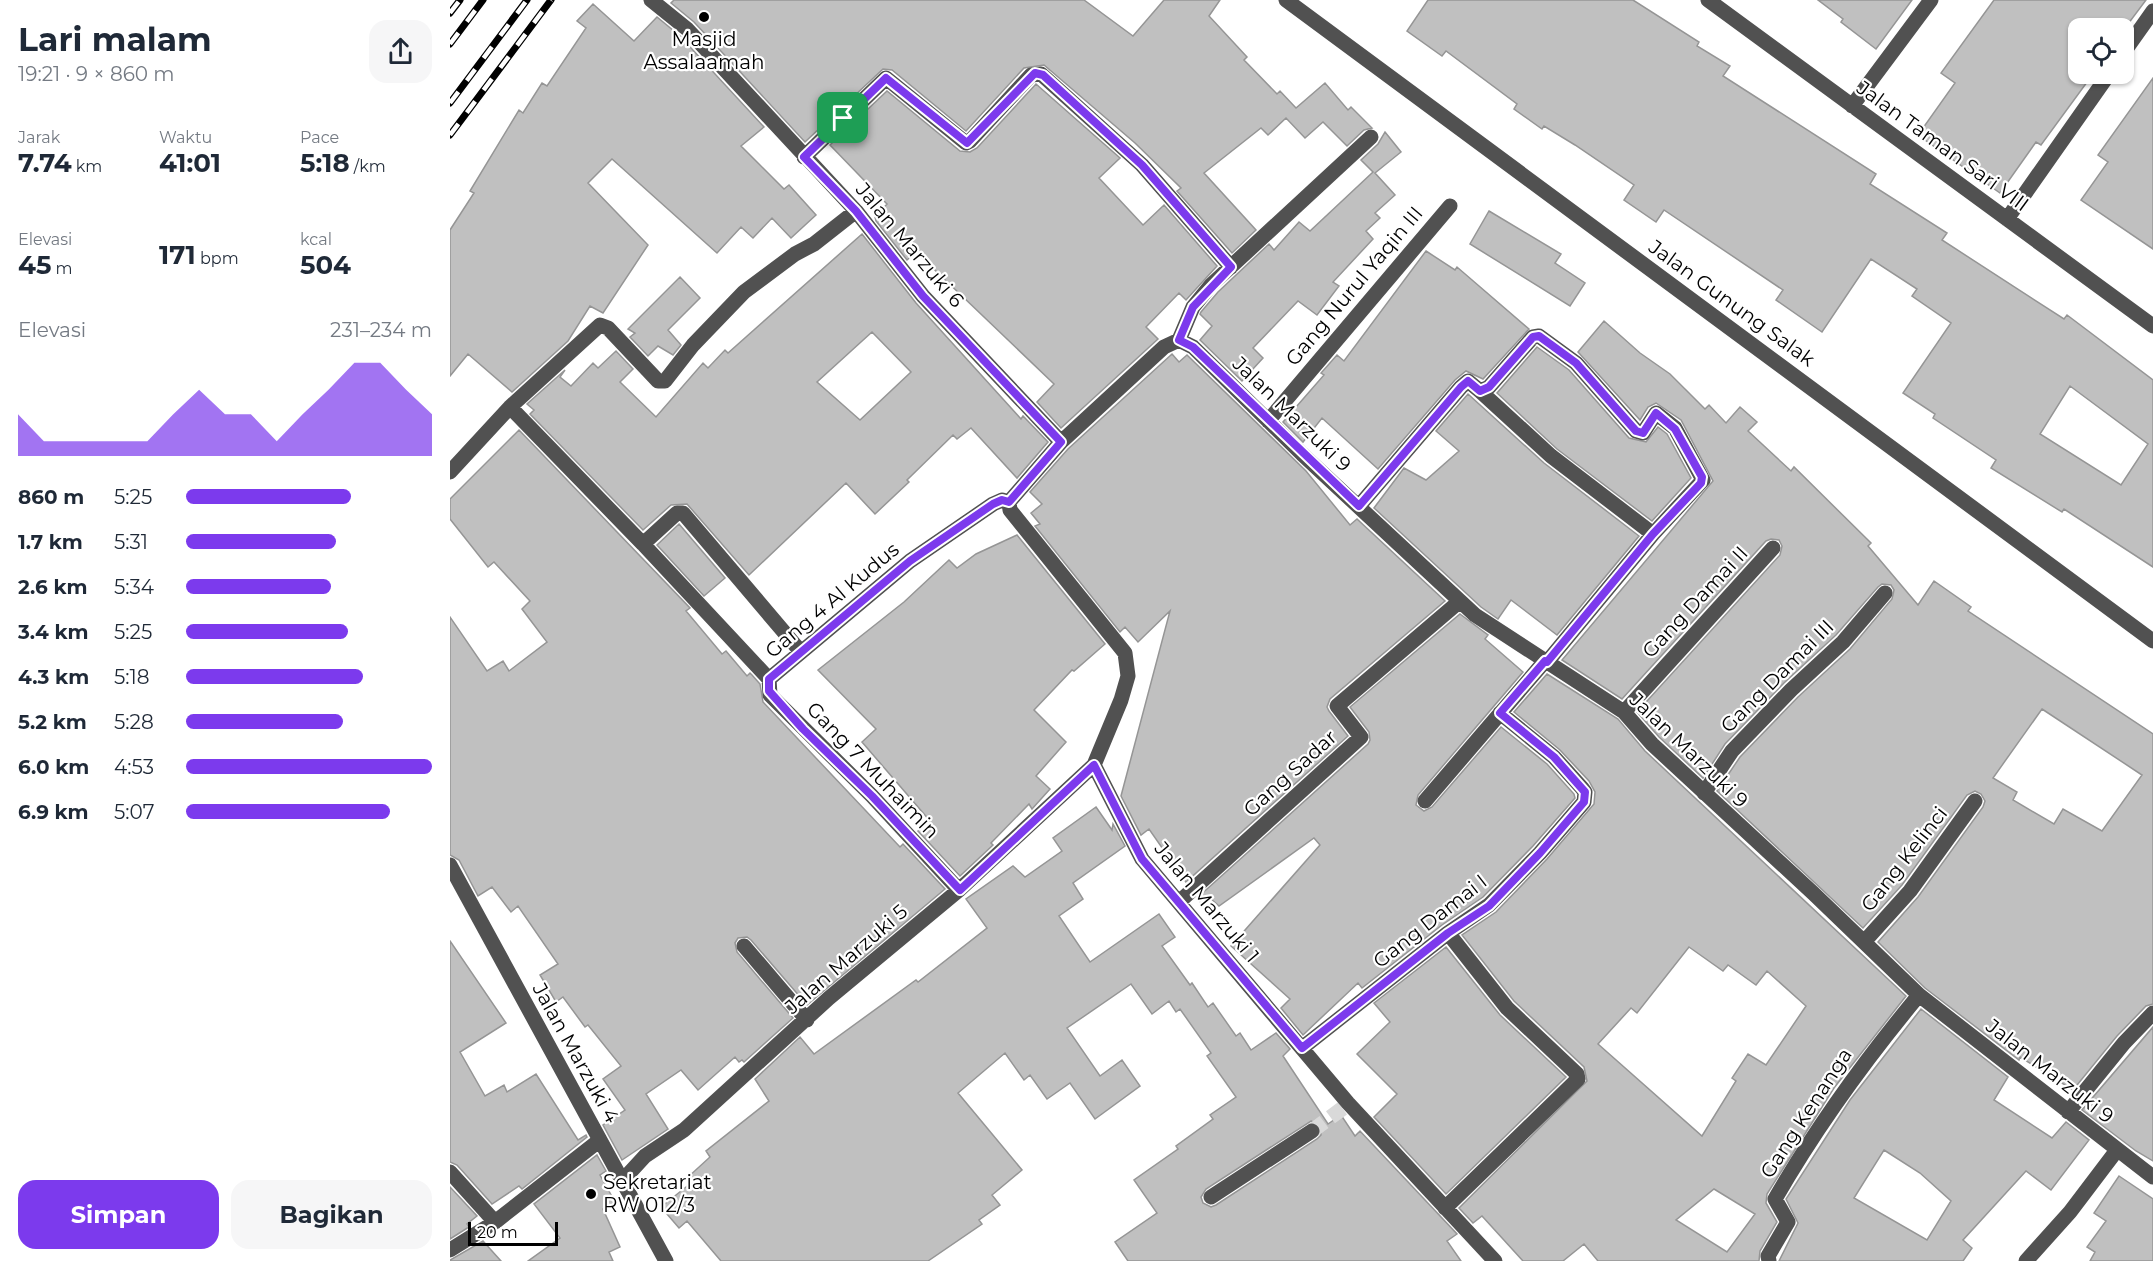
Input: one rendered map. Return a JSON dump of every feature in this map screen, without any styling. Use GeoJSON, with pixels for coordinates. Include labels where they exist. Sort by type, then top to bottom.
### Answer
{"type":"FeatureCollection","features":[{"type":"Feature","properties":{"kind":"street","name":"Jalan Marzuki 6"},"geometry":{"type":"LineString","coordinates":[[651,0],[687,29],[856,211],[923,296],[1061,442]]}},
{"type":"Feature","properties":{"kind":"street","name":"Jalan Gunung Salak"},"geometry":{"type":"LineString","coordinates":[[1286,0],[2153,641]]}},
{"type":"Feature","properties":{"kind":"street"},"geometry":{"type":"LineString","coordinates":[[1852,106],[1931,0]]}},
{"type":"Feature","properties":{"kind":"street","name":"Jalan Taman Sari VIII"},"geometry":{"type":"LineString","coordinates":[[1714,2],[2007,219],[2150,318]]}},
{"type":"Feature","properties":{"kind":"street"},"geometry":{"type":"LineString","coordinates":[[2134,38],[2153,11]]}},
{"type":"Feature","properties":{"kind":"street"},"geometry":{"type":"LineString","coordinates":[[804,157],[886,78],[967,143],[1031,75],[1041,74],[1142,165],[1231,267]]}},
{"type":"Feature","properties":{"kind":"street"},"geometry":{"type":"LineString","coordinates":[[2007,219],[2102,84]]}},
{"type":"Feature","properties":{"kind":"street"},"geometry":{"type":"LineString","coordinates":[[1094,765],[1121,700],[1128,676],[1125,653],[1010,510],[1009,502],[1061,442],[1164,347],[1179,340],[1193,307],[1231,267],[1371,136]]}},
{"type":"Feature","properties":{"kind":"street","name":"Gang Nurul Yaqin III"},"geometry":{"type":"LineString","coordinates":[[1268,421],[1450,206]]}},
{"type":"Feature","properties":{"kind":"street"},"geometry":{"type":"LineString","coordinates":[[450,472],[510,407],[600,326],[608,328],[658,381],[665,381],[693,345],[744,292],[795,254],[814,244],[856,211]]}},
{"type":"Feature","properties":{"kind":"street"},"geometry":{"type":"LineString","coordinates":[[1425,801],[1653,534],[1703,480],[1675,429],[1656,413],[1643,433],[1636,431],[1576,363],[1544,338],[1533,337],[1489,387],[1480,391]]}},
{"type":"Feature","properties":{"kind":"street","name":"Jalan Marzuki 9"},"geometry":{"type":"LineString","coordinates":[[1179,340],[1193,347],[1268,421],[1475,615],[1624,712],[1649,741],[1918,995],[2153,1177]]}},
{"type":"Feature","properties":{"kind":"street"},"geometry":{"type":"LineString","coordinates":[[1359,506],[1468,381],[1551,456],[1653,534]]}},
{"type":"Feature","properties":{"kind":"street","name":"Gang 7 Muhaimin"},"geometry":{"type":"LineString","coordinates":[[510,407],[771,678],[770,694],[872,796],[960,890]]}},
{"type":"Feature","properties":{"kind":"street","name":"Gang 4 Al Kudus"},"geometry":{"type":"LineString","coordinates":[[771,678],[910,561],[993,504],[1002,500],[1009,502]]}},
{"type":"Feature","properties":{"kind":"street"},"geometry":{"type":"LineString","coordinates":[[643,544],[677,513],[683,513],[801,652]]}},
{"type":"Feature","properties":{"kind":"street","name":"Gang Damai II"},"geometry":{"type":"LineString","coordinates":[[1624,712],[1773,548]]}},
{"type":"Feature","properties":{"kind":"street","name":"Gang Damai III"},"geometry":{"type":"LineString","coordinates":[[1704,793],[1732,751],[1791,690],[1843,642],[1885,593]]}},
{"type":"Feature","properties":{"kind":"street","name":"Gang Sadar"},"geometry":{"type":"LineString","coordinates":[[1179,903],[1361,737],[1337,706],[1460,601]]}},
{"type":"Feature","properties":{"kind":"street","name":"Gang Damai I"},"geometry":{"type":"LineString","coordinates":[[1302,1048],[1448,933],[1489,906],[1540,853],[1585,797],[1582,788],[1554,757],[1500,713]]}},
{"type":"Feature","properties":{"kind":"street","name":"Jalan Marzuki 5"},"geometry":{"type":"LineString","coordinates":[[622,1181],[645,1156],[684,1130],[829,998],[960,890],[1094,765]]}},
{"type":"Feature","properties":{"kind":"street","name":"Jalan Marzuki 1"},"geometry":{"type":"LineString","coordinates":[[1094,765],[1142,859],[1302,1048],[1346,1106],[1495,1261]]}},
{"type":"Feature","properties":{"kind":"street","name":"Gang Kelinci"},"geometry":{"type":"LineString","coordinates":[[1864,942],[1910,891],[1975,801]]}},
{"type":"Feature","properties":{"kind":"street","name":"Jalan Marzuki 4"},"geometry":{"type":"LineString","coordinates":[[450,865],[666,1261]]}},
{"type":"Feature","properties":{"kind":"street"},"geometry":{"type":"LineString","coordinates":[[1445,1208],[1578,1079],[1576,1074],[1507,1008],[1448,933]]}},
{"type":"Feature","properties":{"kind":"street"},"geometry":{"type":"LineString","coordinates":[[744,946],[807,1020]]}},
{"type":"Feature","properties":{"kind":"street","name":"Gang Kenanga"},"geometry":{"type":"LineString","coordinates":[[1769,1261],[1768,1256],[1788,1222],[1775,1199],[1801,1155],[1866,1059],[1918,995]]}},
{"type":"Feature","properties":{"kind":"street"},"geometry":{"type":"LineString","coordinates":[[2068,1112],[2124,1043],[2153,1014]]}},
{"type":"Feature","properties":{"kind":"street"},"geometry":{"type":"LineString","coordinates":[[1211,1197],[1312,1131]]}},
{"type":"Feature","properties":{"kind":"street"},"geometry":{"type":"LineString","coordinates":[[450,1250],[495,1222],[600,1140]]}},
{"type":"Feature","properties":{"kind":"street"},"geometry":{"type":"LineString","coordinates":[[2026,1261],[2070,1212],[2117,1150]]}},
{"type":"Feature","properties":{"kind":"street"},"geometry":{"type":"LineString","coordinates":[[450,1172],[495,1222]]}},
{"type":"Feature","properties":{"kind":"building"},"geometry":{"type":"Polygon","coordinates":[[[674,0],[1084,0],[1133,36],[1164,0],[1220,0],[1209,16],[1247,57],[1244,60],[1277,94],[1280,91],[1296,108],[1325,83],[1348,110],[1351,107],[1372,128],[1364,130],[1347,146],[1323,122],[1305,138],[1286,118],[1268,135],[1261,128],[1204,173],[1256,230],[1232,253],[1177,191],[1181,188],[1135,143],[1044,65],[1024,68],[966,131],[892,70],[883,69],[805,142],[694,22],[671,3],[674,0]]]}},
{"type":"Feature","properties":{"kind":"building"},"geometry":{"type":"Polygon","coordinates":[[[1428,0],[1633,0],[1699,42],[1697,46],[1730,66],[1723,76],[1876,174],[1870,184],[1947,233],[1942,240],[2064,319],[2067,315],[2153,380],[2153,567],[2064,509],[2062,512],[1991,468],[1996,460],[1933,418],[1935,414],[1903,393],[1951,323],[1912,296],[1917,289],[1871,259],[1822,332],[1776,300],[1783,290],[1664,210],[1656,222],[1624,200],[1634,185],[1544,126],[1542,129],[1514,109],[1517,104],[1446,51],[1442,56],[1407,31],[1428,0]],[[2070,386],[2040,434],[2121,485],[2148,444],[2070,386]]]}},
{"type":"Feature","properties":{"kind":"building"},"geometry":{"type":"Polygon","coordinates":[[[1818,0],[1912,0],[1876,49],[1841,22],[1843,19],[1818,0]]]}},
{"type":"Feature","properties":{"kind":"building"},"geometry":{"type":"Polygon","coordinates":[[[1994,0],[2146,0],[2132,18],[2068,18],[2068,84],[2086,84],[2041,145],[2036,142],[2000,193],[1918,135],[1955,83],[1941,73],[1994,0]]]}},
{"type":"Feature","properties":{"kind":"building"},"geometry":{"type":"Polygon","coordinates":[[[593,4],[634,41],[657,17],[680,36],[764,127],[741,146],[784,189],[789,185],[816,215],[791,238],[772,218],[753,238],[741,227],[717,253],[612,159],[588,183],[648,245],[603,313],[590,306],[568,341],[512,392],[468,354],[450,376],[450,230],[474,193],[470,191],[519,110],[523,113],[542,83],[547,86],[586,28],[577,21],[593,4]]]}},
{"type":"Feature","properties":{"kind":"building"},"geometry":{"type":"Polygon","coordinates":[[[2153,78],[2153,249],[2081,200],[2108,162],[2098,155],[2153,78]]]}},
{"type":"Feature","properties":{"kind":"building"},"geometry":{"type":"Polygon","coordinates":[[[1036,84],[1120,158],[1099,178],[1143,225],[1164,205],[1217,266],[1186,300],[1179,293],[1146,327],[1158,339],[1061,428],[1037,402],[1054,384],[916,252],[907,260],[876,221],[875,217],[887,204],[830,145],[887,91],[960,151],[970,152],[977,148],[1036,84]]]}},
{"type":"Feature","properties":{"kind":"building"},"geometry":{"type":"Polygon","coordinates":[[[1385,132],[1401,152],[1375,173],[1395,195],[1375,213],[1380,218],[1366,231],[1373,239],[1333,282],[1339,286],[1317,315],[1298,301],[1253,348],[1263,358],[1242,381],[1200,340],[1212,326],[1200,314],[1201,312],[1218,292],[1269,244],[1274,250],[1299,222],[1310,231],[1373,172],[1361,160],[1378,144],[1385,132]]]}},
{"type":"Feature","properties":{"kind":"building"},"geometry":{"type":"Polygon","coordinates":[[[1489,211],[1561,254],[1555,263],[1585,283],[1570,306],[1470,244],[1489,211]]]}},
{"type":"Feature","properties":{"kind":"building"},"geometry":{"type":"Polygon","coordinates":[[[862,234],[916,303],[1021,419],[1023,416],[1048,442],[1017,478],[971,428],[957,439],[953,435],[875,514],[846,483],[749,575],[687,504],[671,505],[643,530],[530,414],[534,410],[527,404],[565,370],[560,377],[571,386],[593,363],[598,368],[616,351],[633,369],[620,382],[656,417],[703,363],[708,368],[725,350],[728,353],[862,234]],[[872,332],[817,382],[860,420],[911,372],[872,332]]]}},
{"type":"Feature","properties":{"kind":"building"},"geometry":{"type":"Polygon","coordinates":[[[1426,251],[1455,270],[1457,267],[1529,329],[1483,379],[1466,371],[1455,380],[1378,469],[1322,418],[1303,442],[1283,422],[1324,375],[1321,373],[1337,355],[1344,361],[1426,251]]]}},
{"type":"Feature","properties":{"kind":"building"},"geometry":{"type":"Polygon","coordinates":[[[680,277],[700,298],[668,330],[681,345],[673,355],[658,346],[648,356],[630,337],[635,333],[628,329],[680,277]]]}},
{"type":"Feature","properties":{"kind":"building"},"geometry":{"type":"Polygon","coordinates":[[[1604,321],[1640,353],[1670,374],[1705,409],[1709,405],[1726,423],[1740,407],[1757,422],[1748,431],[1791,471],[1794,467],[1871,543],[1868,546],[1918,605],[1934,581],[1971,607],[1968,611],[2153,734],[2153,1004],[2146,1006],[2117,1036],[2073,1090],[2020,1057],[2019,1060],[1925,988],[1878,942],[1918,897],[1983,807],[1985,801],[1981,794],[1975,791],[1967,795],[1902,885],[1863,928],[1717,791],[1740,757],[1798,697],[1850,649],[1892,599],[1894,590],[1891,585],[1882,584],[1878,587],[1836,635],[1784,683],[1725,744],[1703,778],[1659,737],[1637,712],[1780,555],[1782,546],[1779,540],[1766,541],[1622,699],[1562,660],[1713,481],[1681,420],[1656,403],[1648,407],[1640,420],[1578,352],[1604,321]],[[2042,709],[1993,778],[2017,792],[2013,800],[2054,824],[2063,809],[2102,831],[2142,775],[2042,709]]]}},
{"type":"Feature","properties":{"kind":"building"},"geometry":{"type":"Polygon","coordinates":[[[1537,347],[1569,370],[1629,438],[1646,442],[1658,427],[1667,434],[1691,478],[1652,521],[1557,449],[1497,393],[1537,347]]]}},
{"type":"Feature","properties":{"kind":"building"},"geometry":{"type":"Polygon","coordinates":[[[1172,354],[1179,362],[1187,355],[1306,471],[1350,525],[1357,519],[1445,601],[1330,699],[1327,707],[1348,736],[1186,882],[1149,829],[1141,835],[1121,796],[1170,611],[1138,642],[1125,627],[1120,632],[1035,526],[1040,524],[1031,513],[1042,504],[1030,492],[1068,449],[1172,354]]]}},
{"type":"Feature","properties":{"kind":"building"},"geometry":{"type":"Polygon","coordinates":[[[1468,394],[1544,463],[1639,536],[1557,635],[1511,600],[1498,619],[1481,607],[1374,508],[1404,468],[1426,480],[1459,451],[1436,431],[1468,394]]]}},
{"type":"Feature","properties":{"kind":"building"},"geometry":{"type":"Polygon","coordinates":[[[519,430],[690,608],[686,611],[722,654],[726,651],[747,676],[750,673],[752,675],[760,684],[763,702],[900,847],[903,844],[945,889],[807,1005],[751,940],[747,937],[738,938],[735,943],[737,952],[793,1018],[744,1062],[742,1060],[739,1062],[735,1057],[698,1090],[681,1070],[646,1094],[668,1129],[622,1160],[603,1125],[625,1110],[603,1079],[621,1066],[588,1025],[585,1027],[563,997],[556,1002],[540,975],[558,964],[518,906],[511,912],[492,887],[478,896],[459,860],[450,855],[450,617],[487,671],[503,661],[509,671],[547,642],[522,609],[530,601],[494,562],[488,567],[450,519],[450,499],[519,430]]]}},
{"type":"Feature","properties":{"kind":"building"},"geometry":{"type":"Polygon","coordinates":[[[679,524],[725,578],[704,596],[657,545],[679,524]]]}},
{"type":"Feature","properties":{"kind":"building"},"geometry":{"type":"Polygon","coordinates":[[[1017,535],[1105,644],[1074,671],[1072,670],[1034,710],[1066,742],[1036,776],[1050,789],[1032,809],[1029,804],[991,843],[993,845],[960,876],[918,831],[930,821],[862,742],[876,729],[818,670],[904,602],[949,560],[957,568],[976,554],[1017,535]]]}},
{"type":"Feature","properties":{"kind":"building"},"geometry":{"type":"Polygon","coordinates":[[[1460,614],[1488,635],[1485,639],[1523,672],[1418,795],[1416,805],[1424,811],[1432,807],[1501,727],[1547,764],[1575,798],[1533,846],[1483,897],[1442,925],[1362,988],[1358,983],[1303,1035],[1281,1008],[1290,999],[1231,946],[1320,845],[1314,838],[1219,906],[1209,897],[1202,904],[1197,898],[1368,744],[1369,732],[1350,707],[1460,614]]]}},
{"type":"Feature","properties":{"kind":"building"},"geometry":{"type":"Polygon","coordinates":[[[1547,674],[1618,719],[1645,751],[1906,996],[1834,1088],[1767,1194],[1766,1203],[1777,1222],[1760,1251],[1759,1261],[1598,1261],[1584,1244],[1563,1261],[1523,1261],[1482,1216],[1473,1223],[1459,1208],[1587,1081],[1584,1067],[1514,1001],[1462,935],[1496,912],[1547,859],[1594,804],[1595,792],[1589,781],[1560,750],[1514,712],[1547,674]],[[1689,947],[1637,1013],[1631,1008],[1598,1044],[1702,1136],[1736,1081],[1732,1078],[1748,1054],[1766,1065],[1806,1006],[1767,971],[1756,985],[1728,965],[1723,971],[1689,947]],[[1714,1189],[1676,1220],[1727,1252],[1755,1214],[1714,1189]]]}},
{"type":"Feature","properties":{"kind":"building"},"geometry":{"type":"Polygon","coordinates":[[[1096,807],[1112,830],[1113,824],[1125,846],[1073,883],[1083,899],[1059,916],[1090,962],[1159,914],[1175,937],[1162,946],[1208,1007],[1213,1003],[1236,1036],[1240,1033],[1251,1050],[1276,1033],[1290,1049],[1283,1056],[1328,1124],[1341,1115],[1355,1136],[1360,1131],[1457,1234],[1447,1241],[1461,1261],[1128,1261],[1115,1242],[1157,1213],[1134,1180],[1178,1149],[1176,1146],[1213,1119],[1210,1115],[1236,1097],[1207,1056],[1211,1053],[1180,1009],[1176,1012],[1169,1001],[1152,1014],[1131,984],[1067,1028],[1100,1076],[1122,1060],[1140,1086],[1095,1119],[1070,1083],[1047,1099],[1030,1075],[1024,1080],[1005,1053],[958,1093],[1022,1170],[992,1195],[1000,1205],[979,1220],[982,1224],[928,1261],[721,1261],[687,1221],[679,1228],[661,1207],[691,1183],[687,1178],[710,1157],[706,1151],[769,1101],[755,1079],[800,1037],[814,1054],[916,980],[918,982],[987,928],[966,899],[1013,866],[1025,877],[1062,851],[1053,838],[1096,807]],[[1311,1121],[1206,1189],[1201,1197],[1203,1203],[1211,1207],[1216,1205],[1317,1139],[1321,1135],[1320,1126],[1311,1121]]]}},
{"type":"Feature","properties":{"kind":"building"},"geometry":{"type":"Polygon","coordinates":[[[450,941],[506,1023],[460,1052],[485,1096],[504,1085],[507,1092],[536,1074],[578,1140],[586,1135],[587,1137],[522,1189],[519,1186],[492,1204],[457,1165],[450,1162],[450,941]]]}},
{"type":"Feature","properties":{"kind":"building"},"geometry":{"type":"Polygon","coordinates":[[[1446,947],[1500,1015],[1566,1077],[1446,1194],[1374,1117],[1397,1094],[1357,1054],[1390,1022],[1374,1003],[1446,947]]]}},
{"type":"Feature","properties":{"kind":"building"},"geometry":{"type":"Polygon","coordinates":[[[1921,1009],[2008,1077],[1994,1100],[2052,1138],[2066,1122],[2089,1140],[2051,1190],[2026,1171],[1963,1240],[1972,1248],[1963,1261],[1779,1261],[1798,1223],[1786,1199],[1850,1100],[1921,1009]],[[1884,1150],[1854,1198],[1927,1240],[1951,1201],[1920,1173],[1884,1150]]]}},
{"type":"Feature","properties":{"kind":"building"},"geometry":{"type":"Polygon","coordinates":[[[2153,1027],[2153,1161],[2082,1110],[2153,1027]]]}},
{"type":"Feature","properties":{"kind":"building"},"geometry":{"type":"Polygon","coordinates":[[[597,1155],[606,1171],[600,1175],[615,1202],[603,1209],[620,1247],[609,1252],[613,1261],[528,1261],[560,1238],[534,1204],[597,1155]]]}},
{"type":"Feature","properties":{"kind":"building"},"geometry":{"type":"Polygon","coordinates":[[[2119,1176],[2153,1199],[2153,1261],[2090,1261],[2095,1252],[2087,1247],[2106,1221],[2094,1213],[2119,1176]]]}},
{"type":"Feature","properties":{"kind":"building"},"geometry":{"type":"Polygon","coordinates":[[[450,1187],[477,1216],[467,1224],[469,1227],[450,1239],[450,1187]]]}},
{"type":"Feature","properties":{"kind":"building"},"geometry":{"type":"Polygon","coordinates":[[[483,1241],[501,1261],[450,1261],[450,1260],[483,1241]]]}},
{"type":"Feature","properties":{"kind":"tunnel"},"geometry":{"type":"LineString","coordinates":[[1312,1131],[1343,1108]]}},
{"type":"Feature","properties":{"kind":"railway"},"geometry":{"type":"LineString","coordinates":[[450,13],[460,0]]}},
{"type":"Feature","properties":{"kind":"railway"},"geometry":{"type":"LineString","coordinates":[[450,44],[483,0]]}},
{"type":"Feature","properties":{"kind":"railway"},"geometry":{"type":"LineString","coordinates":[[450,103],[527,0]]}},
{"type":"Feature","properties":{"kind":"railway"},"geometry":{"type":"LineString","coordinates":[[450,135],[551,0]]}},
{"type":"Feature","properties":{"kind":"place","name":"Masjid Assalaamah"},"geometry":{"type":"Point","coordinates":[704,17]}},
{"type":"Feature","properties":{"kind":"place","name":"Sekretariat RW 012/3"},"geometry":{"type":"Point","coordinates":[591,1194]}},
{"type":"Feature","properties":{"kind":"route"},"geometry":{"type":"LineString","coordinates":[[1035,73],[1043,75],[1142,165],[1231,267],[1211,285],[1193,307],[1179,340],[1193,347],[1302,454],[1359,506],[1461,387],[1468,381],[1480,391],[1489,387],[1533,337],[1539,336],[1576,363],[1604,398],[1636,431],[1643,433],[1656,413],[1675,429],[1702,477],[1701,483],[1653,534],[1547,662],[1545,661],[1500,713],[1554,757],[1585,792],[1584,802],[1540,853],[1489,906],[1448,933],[1302,1048],[1142,859],[1094,765],[960,890],[872,796],[770,694],[769,679],[910,561],[993,504],[1002,500],[1009,502],[1061,442],[923,296],[856,211],[804,157],[843,118],[886,78],[967,143],[1031,75],[1035,73]]}}]}
